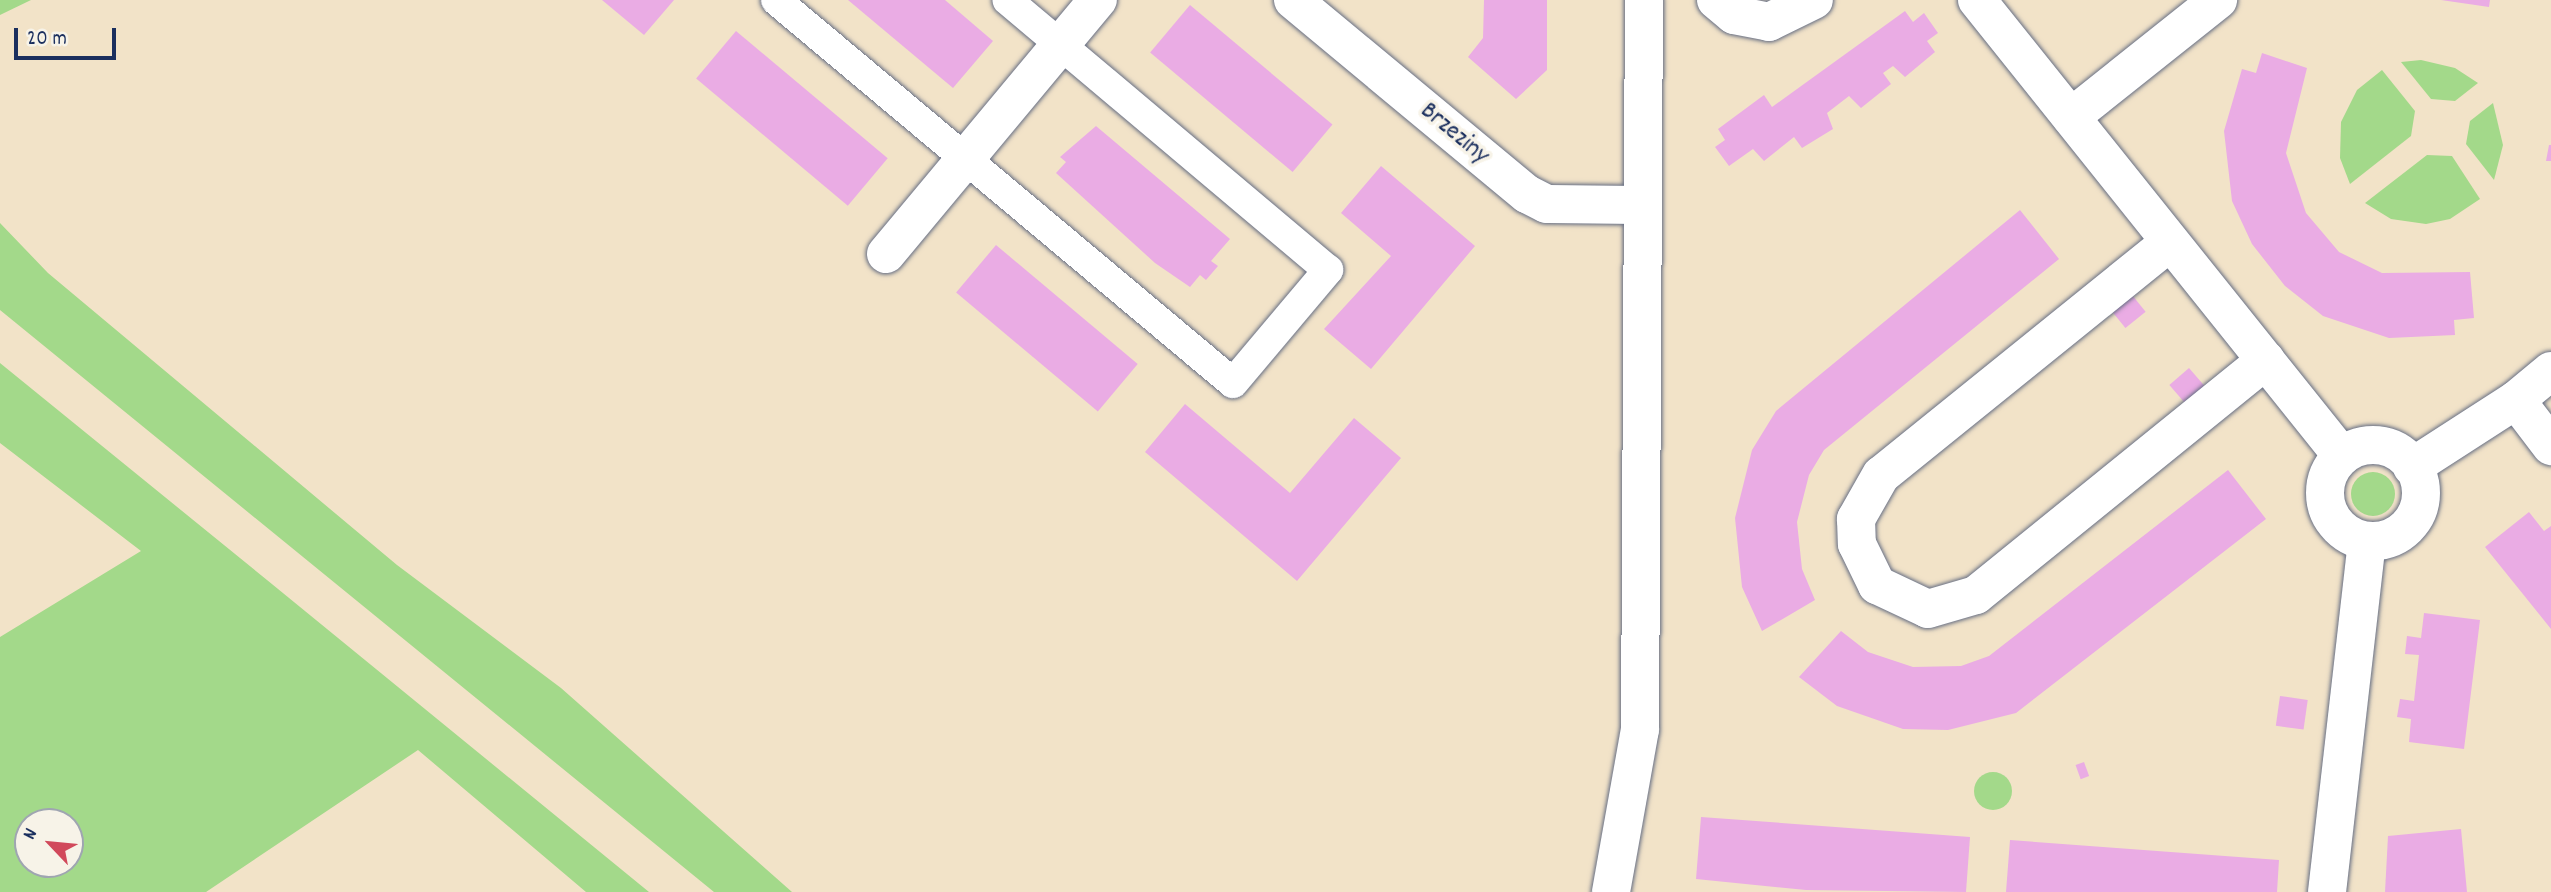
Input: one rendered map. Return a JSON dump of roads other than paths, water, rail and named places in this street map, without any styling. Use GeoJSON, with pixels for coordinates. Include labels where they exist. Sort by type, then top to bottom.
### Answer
{"type":"FeatureCollection","features":[{"type":"Feature","properties":{"kind":"street"},"geometry":{"type":"LineString","coordinates":[[776,0],[1233,383],[1328,270],[1007,0]]}},
{"type":"Feature","properties":{"kind":"street"},"geometry":{"type":"LineString","coordinates":[[886,254],[1098,0]]}},
{"type":"Feature","properties":{"kind":"street","name":"Brzeziny"},"geometry":{"type":"LineString","coordinates":[[1293,0],[1527,194],[1547,204],[1640,205]]}},
{"type":"Feature","properties":{"kind":"street"},"geometry":{"type":"LineString","coordinates":[[1611,892],[1640,730],[1640,205],[1644,0]]}},
{"type":"Feature","properties":{"kind":"street"},"geometry":{"type":"LineString","coordinates":[[1716,0],[1734,15],[1769,22],[1814,0]]}},
{"type":"Feature","properties":{"kind":"street"},"geometry":{"type":"LineString","coordinates":[[1977,0],[2342,456]]}},
{"type":"Feature","properties":{"kind":"street"},"geometry":{"type":"LineString","coordinates":[[2071,117],[2218,0]]}},
{"type":"Feature","properties":{"kind":"street"},"geometry":{"type":"LineString","coordinates":[[2170,242],[1881,475],[1856,519],[1857,544],[1877,585],[1928,609],[1976,595],[2266,360]]}},
{"type":"Feature","properties":{"kind":"street"},"geometry":{"type":"LineString","coordinates":[[2412,467],[2516,400],[2551,371]]}},
{"type":"Feature","properties":{"kind":"street"},"geometry":{"type":"LineString","coordinates":[[2516,400],[2551,446]]}},
{"type":"Feature","properties":{"kind":"street"},"geometry":{"type":"LineString","coordinates":[[2379,446],[2412,467],[2420,492],[2413,518],[2394,537],[2367,541],[2339,528],[2329,515],[2326,484],[2342,456],[2379,446]]}},
{"type":"Feature","properties":{"kind":"street"},"geometry":{"type":"LineString","coordinates":[[2327,892],[2367,541]]}}]}
